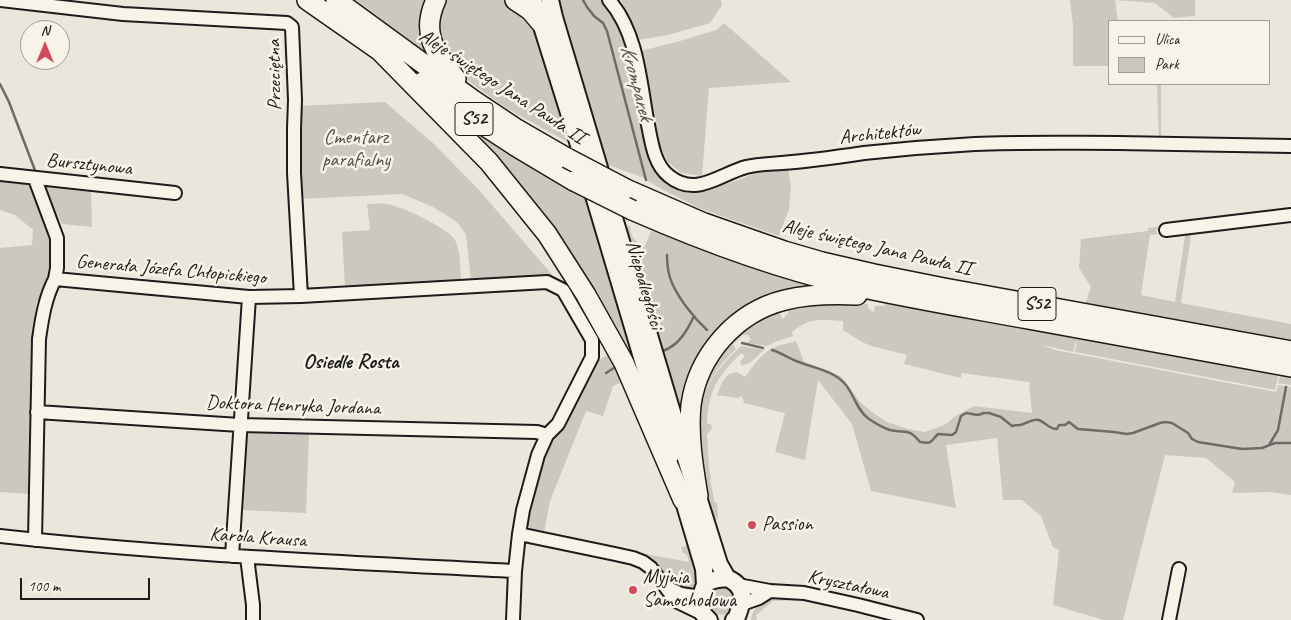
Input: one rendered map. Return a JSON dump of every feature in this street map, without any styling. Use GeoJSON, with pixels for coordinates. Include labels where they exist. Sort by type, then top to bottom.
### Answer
{"type":"FeatureCollection","features":[{"type":"Feature","properties":{"kind":"highway","name":"S52"},"geometry":{"type":"LineString","coordinates":[[308,0],[380,51]]}},
{"type":"Feature","properties":{"kind":"highway","name":"Aleje świętego Jana Pawła II"},"geometry":{"type":"LineString","coordinates":[[336,0],[473,100],[515,128],[626,189],[704,223],[784,251],[874,274],[1291,351]]}},
{"type":"Feature","properties":{"kind":"highway"},"geometry":{"type":"LineString","coordinates":[[436,0],[431,13],[430,29],[433,46],[442,61],[473,100]]}},
{"type":"Feature","properties":{"kind":"highway"},"geometry":{"type":"LineString","coordinates":[[515,0],[530,10],[541,23]]}},
{"type":"Feature","properties":{"kind":"highway","name":"Aleje świętego Jana Pawła II"},"geometry":{"type":"LineString","coordinates":[[380,51],[471,117],[574,181],[632,210],[733,251],[848,285],[1291,367]]}},
{"type":"Feature","properties":{"kind":"highway"},"geometry":{"type":"LineString","coordinates":[[380,51],[489,162],[547,234],[586,295],[624,363],[690,498]]}},
{"type":"Feature","properties":{"kind":"highway"},"geometry":{"type":"LineString","coordinates":[[690,498],[690,415],[693,393],[707,359],[720,340],[730,330],[758,310],[770,304],[796,297],[842,294],[917,299]]}},
{"type":"Feature","properties":{"kind":"main road","name":"Niepodległości"},"geometry":{"type":"LineString","coordinates":[[533,0],[576,135],[670,452],[719,564],[743,597],[737,616]]}},
{"type":"Feature","properties":{"kind":"main road","name":"Niepodległości"},"geometry":{"type":"LineString","coordinates":[[550,0],[683,449],[690,498],[704,569],[700,609],[706,617]]}},
{"type":"Feature","properties":{"kind":"main road"},"geometry":{"type":"LineString","coordinates":[[702,591],[709,582],[732,582]]}},
{"type":"Feature","properties":{"kind":"street","name":"Przeciętna"},"geometry":{"type":"LineString","coordinates":[[0,0],[123,14],[287,23],[292,27],[295,100],[294,173],[302,296]]}},
{"type":"Feature","properties":{"kind":"street","name":"Architektów"},"geometry":{"type":"LineString","coordinates":[[609,0],[616,7],[625,23],[634,49],[652,145],[659,163],[668,176],[678,182],[690,185],[718,180],[744,168],[756,165],[922,148],[1028,142],[1291,146]]}},
{"type":"Feature","properties":{"kind":"street","name":"Bursztynowa"},"geometry":{"type":"LineString","coordinates":[[0,174],[175,193]]}},
{"type":"Feature","properties":{"kind":"street"},"geometry":{"type":"LineString","coordinates":[[35,179],[57,238],[55,279]]}},
{"type":"Feature","properties":{"kind":"street"},"geometry":{"type":"LineString","coordinates":[[1166,230],[1291,215]]}},
{"type":"Feature","properties":{"kind":"street","name":"Generała Józefa Chłopickiego"},"geometry":{"type":"LineString","coordinates":[[35,540],[39,339],[42,314],[49,290],[55,279],[249,297],[302,296],[547,282],[563,290],[592,340],[592,357],[558,424],[548,435]]}},
{"type":"Feature","properties":{"kind":"street"},"geometry":{"type":"LineString","coordinates":[[232,556],[249,297]]}},
{"type":"Feature","properties":{"kind":"street","name":"Doktora Henryka Jordana"},"geometry":{"type":"LineString","coordinates":[[37,412],[240,425],[537,432],[548,435]]}},
{"type":"Feature","properties":{"kind":"street"},"geometry":{"type":"LineString","coordinates":[[513,620],[515,571],[523,510],[538,456],[548,435]]}},
{"type":"Feature","properties":{"kind":"street"},"geometry":{"type":"LineString","coordinates":[[519,534],[633,558],[643,562],[651,568],[676,601],[706,617]]}},
{"type":"Feature","properties":{"kind":"street","name":"Karola Krausa"},"geometry":{"type":"LineString","coordinates":[[0,536],[232,556],[515,571]]}},
{"type":"Feature","properties":{"kind":"street"},"geometry":{"type":"LineString","coordinates":[[247,557],[253,620]]}},
{"type":"Feature","properties":{"kind":"street"},"geometry":{"type":"LineString","coordinates":[[1169,620],[1179,569]]}},
{"type":"Feature","properties":{"kind":"street","name":"Kryształowa"},"geometry":{"type":"LineString","coordinates":[[732,582],[770,591],[804,593],[917,620]]}},
{"type":"Feature","properties":{"kind":"street"},"geometry":{"type":"LineString","coordinates":[[666,587],[681,594],[702,591]]}},
{"type":"Feature","properties":{"kind":"street","name":"Kryształowa"},"geometry":{"type":"LineString","coordinates":[[737,616],[770,591]]}},
{"type":"Feature","properties":{"kind":"green space"},"geometry":{"type":"Polygon","coordinates":[[[350,0],[429,0],[432,58],[350,0]]]}},
{"type":"Feature","properties":{"kind":"green space"},"geometry":{"type":"Polygon","coordinates":[[[445,0],[507,0],[535,24],[571,144],[506,108],[454,68],[443,54],[437,18],[445,0]]]}},
{"type":"Feature","properties":{"kind":"green space"},"geometry":{"type":"Polygon","coordinates":[[[554,0],[602,0],[616,17],[629,50],[650,159],[654,170],[667,183],[682,190],[693,191],[736,181],[769,169],[788,168],[791,186],[789,209],[779,236],[701,209],[644,178],[603,163],[603,150],[594,115],[589,111],[554,0]]]}},
{"type":"Feature","properties":{"kind":"green space"},"geometry":{"type":"Polygon","coordinates":[[[621,0],[721,0],[722,5],[710,23],[668,35],[638,40],[621,0]]]}},
{"type":"Feature","properties":{"kind":"green space"},"geometry":{"type":"Polygon","coordinates":[[[1070,0],[1115,0],[1118,20],[1108,20],[1108,66],[1073,66],[1073,26],[1070,0]]]}},
{"type":"Feature","properties":{"kind":"green space"},"geometry":{"type":"Polygon","coordinates":[[[1115,0],[1195,0],[1195,16],[1174,18],[1155,3],[1115,0]]]}},
{"type":"Feature","properties":{"kind":"green space"},"geometry":{"type":"Polygon","coordinates":[[[724,23],[791,82],[709,88],[702,176],[681,173],[668,162],[660,146],[641,51],[716,30],[724,23]]]}},
{"type":"Feature","properties":{"kind":"green space"},"geometry":{"type":"Polygon","coordinates":[[[1157,85],[1161,85],[1161,139],[1159,140],[1157,85]]]}},
{"type":"Feature","properties":{"kind":"green space","name":"Cmentarz parafialny"},"geometry":{"type":"Polygon","coordinates":[[[385,102],[434,144],[479,190],[554,277],[471,280],[466,235],[457,222],[433,207],[402,194],[299,199],[298,106],[385,102]]]}},
{"type":"Feature","properties":{"kind":"green space"},"geometry":{"type":"Polygon","coordinates":[[[438,105],[504,151],[590,201],[654,417],[618,341],[438,105]]]}},
{"type":"Feature","properties":{"kind":"green space"},"geometry":{"type":"Polygon","coordinates":[[[0,181],[31,184],[52,238],[48,275],[36,305],[32,349],[29,494],[0,492],[0,248],[32,245],[33,230],[15,215],[0,210],[0,181]]]}},
{"type":"Feature","properties":{"kind":"green space"},"geometry":{"type":"Polygon","coordinates":[[[41,184],[91,189],[92,227],[62,224],[41,184]]]}},
{"type":"Feature","properties":{"kind":"green space"},"geometry":{"type":"Polygon","coordinates":[[[367,204],[387,204],[403,209],[424,218],[451,235],[458,249],[461,282],[345,287],[342,232],[370,230],[367,204]]]}},
{"type":"Feature","properties":{"kind":"green space"},"geometry":{"type":"Polygon","coordinates":[[[630,226],[634,239],[645,246],[651,231],[659,234],[660,232],[825,288],[725,329],[686,439],[661,360],[665,358],[622,228],[630,226]]]}},
{"type":"Feature","properties":{"kind":"green space"},"geometry":{"type":"Polygon","coordinates":[[[1168,226],[1157,229],[1156,232],[1158,234],[1150,235],[1141,295],[1175,302],[1185,236],[1180,231],[1197,229],[1191,235],[1181,303],[1291,324],[1291,342],[1085,305],[1091,287],[1079,268],[1081,239],[1148,231],[1148,228],[1168,226]]]}},
{"type":"Feature","properties":{"kind":"green space"},"geometry":{"type":"Polygon","coordinates":[[[828,301],[868,304],[868,308],[874,312],[875,306],[884,306],[885,303],[1291,375],[1291,385],[1278,383],[1280,376],[1278,376],[1275,390],[1075,352],[1077,341],[1073,352],[1042,345],[1055,350],[1276,392],[1278,385],[1291,387],[1291,495],[1269,492],[1232,493],[1235,482],[1206,458],[1165,455],[1123,620],[1104,620],[1053,605],[1059,550],[1053,547],[1041,516],[1022,500],[1003,500],[997,438],[946,445],[956,508],[871,491],[852,424],[818,380],[805,460],[775,452],[785,413],[744,403],[742,396],[737,398],[717,395],[722,382],[729,374],[737,372],[745,377],[767,351],[796,341],[804,362],[840,376],[860,402],[873,413],[887,422],[924,432],[946,424],[954,417],[974,406],[1032,413],[1029,382],[961,373],[961,378],[904,364],[907,355],[862,342],[843,330],[843,321],[816,320],[799,327],[792,332],[793,336],[767,346],[747,343],[751,339],[748,335],[743,335],[733,344],[736,349],[727,358],[712,377],[706,388],[702,388],[706,390],[721,366],[741,346],[764,350],[751,362],[742,366],[740,362],[745,356],[741,353],[720,377],[709,402],[707,424],[711,424],[712,429],[707,434],[710,480],[715,503],[717,503],[718,517],[716,521],[712,521],[699,477],[694,437],[698,395],[704,376],[724,343],[754,318],[773,308],[774,310],[779,308],[782,319],[788,314],[788,307],[811,302],[828,301]],[[699,419],[698,435],[701,467],[713,511],[702,466],[699,419]]]}},
{"type":"Feature","properties":{"kind":"green space"},"geometry":{"type":"Polygon","coordinates":[[[611,353],[621,374],[620,383],[613,386],[603,416],[586,411],[550,501],[544,532],[532,530],[526,525],[526,521],[544,455],[562,427],[599,360],[611,353]]]}},
{"type":"Feature","properties":{"kind":"green space"},"geometry":{"type":"Polygon","coordinates":[[[251,431],[309,433],[306,513],[242,510],[246,436],[251,431]]]}},
{"type":"Feature","properties":{"kind":"green space"},"geometry":{"type":"Polygon","coordinates":[[[691,545],[699,575],[697,585],[692,590],[684,590],[670,583],[660,567],[645,556],[646,554],[689,562],[687,555],[683,553],[681,547],[691,545]]]}},
{"type":"Feature","properties":{"kind":"green space"},"geometry":{"type":"Polygon","coordinates":[[[720,586],[730,590],[733,597],[728,614],[715,613],[709,607],[708,601],[713,587],[720,586]]]}},
{"type":"Feature","properties":{"kind":"green space"},"geometry":{"type":"Polygon","coordinates":[[[782,597],[804,597],[806,601],[773,601],[756,615],[757,620],[751,620],[755,609],[762,602],[782,597]]]}},
{"type":"Feature","properties":{"kind":"waterway","name":"Kromparek"},"geometry":{"type":"LineString","coordinates":[[583,0],[594,16],[603,23],[607,31],[646,180]]}},
{"type":"Feature","properties":{"kind":"waterway"},"geometry":{"type":"LineString","coordinates":[[0,84],[9,102],[36,173]]}},
{"type":"Feature","properties":{"kind":"waterway","name":"Kromparek"},"geometry":{"type":"LineString","coordinates":[[667,255],[669,273],[675,289],[687,308],[707,330]]}},
{"type":"Feature","properties":{"kind":"waterway"},"geometry":{"type":"LineString","coordinates":[[663,351],[674,345],[682,337],[694,316]]}},
{"type":"Feature","properties":{"kind":"waterway","name":"Kromparek"},"geometry":{"type":"LineString","coordinates":[[742,343],[763,348]]}},
{"type":"Feature","properties":{"kind":"waterway","name":"Kromparek"},"geometry":{"type":"LineString","coordinates":[[772,350],[835,375],[845,384],[865,416],[887,429],[912,434],[920,442],[932,441],[938,434],[952,435],[956,432],[961,416],[966,413],[978,415],[989,413],[1001,417],[1012,426],[1032,420],[1039,420],[1057,429],[1059,425],[1065,425],[1069,422],[1078,429],[1127,434],[1165,422],[1172,423],[1198,442],[1242,449],[1262,448],[1275,443],[1291,443]]}},
{"type":"Feature","properties":{"kind":"waterway"},"geometry":{"type":"LineString","coordinates":[[606,373],[617,366]]}},
{"type":"Feature","properties":{"kind":"waterway","name":"Kromparek"},"geometry":{"type":"LineString","coordinates":[[1269,445],[1278,430],[1286,387]]}},
{"type":"Feature","properties":{"kind":"place","name":"Passion"},"geometry":{"type":"Point","coordinates":[752,525]}},
{"type":"Feature","properties":{"kind":"place","name":"Myjnia Samochodowa"},"geometry":{"type":"Point","coordinates":[633,590]}},
{"type":"Feature","properties":{"kind":"district","name":"Osiedle Rosta"},"geometry":{"type":"Point","coordinates":[351,362]}}]}
